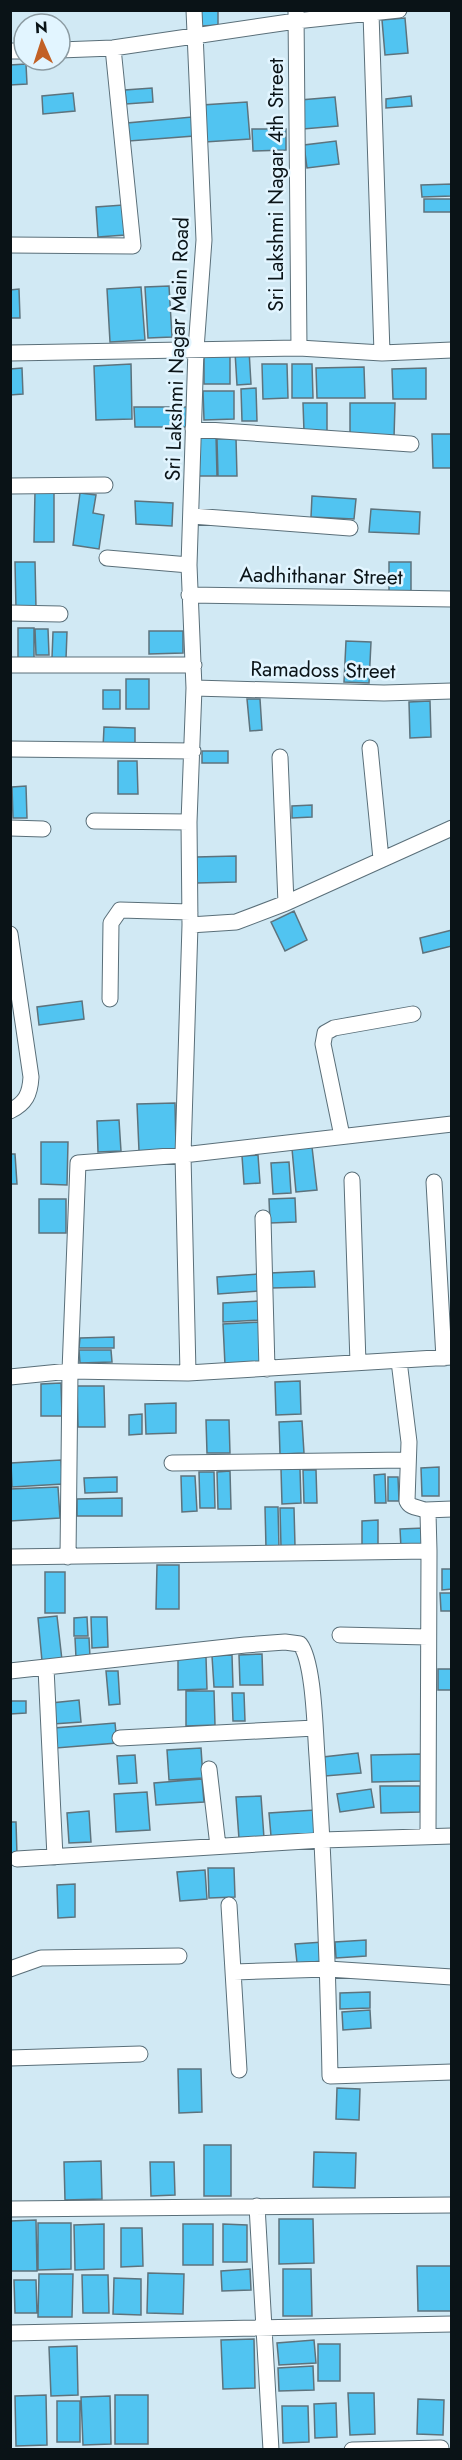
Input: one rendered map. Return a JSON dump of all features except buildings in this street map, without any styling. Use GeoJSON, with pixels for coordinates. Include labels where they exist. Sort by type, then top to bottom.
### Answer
{"type":"FeatureCollection","features":[{"type":"Feature","properties":{"kind":"street","name":"Sri Lakshmi Nagar Main Road"},"geometry":{"type":"LineString","coordinates":[[188,1373],[183,1155],[190,918],[189,822],[194,688],[189,564],[196,350],[204,240],[194,10]]}},
{"type":"Feature","properties":{"kind":"street"},"geometry":{"type":"LineString","coordinates":[[72,50],[114,48],[195,37],[296,16],[399,10]]}},
{"type":"Feature","properties":{"kind":"street"},"geometry":{"type":"LineString","coordinates":[[371,13],[382,353]]}},
{"type":"Feature","properties":{"kind":"street","name":"Sri Lakshmi Nagar 4th Street"},"geometry":{"type":"LineString","coordinates":[[296,16],[299,348]]}},
{"type":"Feature","properties":{"kind":"street"},"geometry":{"type":"LineString","coordinates":[[10,245],[133,246],[114,48]]}},
{"type":"Feature","properties":{"kind":"street"},"geometry":{"type":"LineString","coordinates":[[10,353],[299,348],[382,353],[452,350]]}},
{"type":"Feature","properties":{"kind":"street"},"geometry":{"type":"LineString","coordinates":[[194,429],[411,444]]}},
{"type":"Feature","properties":{"kind":"street"},"geometry":{"type":"LineString","coordinates":[[10,486],[105,485]]}},
{"type":"Feature","properties":{"kind":"street"},"geometry":{"type":"LineString","coordinates":[[192,516],[350,528]]}},
{"type":"Feature","properties":{"kind":"street"},"geometry":{"type":"LineString","coordinates":[[107,558],[189,564]]}},
{"type":"Feature","properties":{"kind":"street","name":"Aadhithanar Street"},"geometry":{"type":"LineString","coordinates":[[189,595],[452,598]]}},
{"type":"Feature","properties":{"kind":"street"},"geometry":{"type":"LineString","coordinates":[[10,614],[60,614]]}},
{"type":"Feature","properties":{"kind":"street"},"geometry":{"type":"LineString","coordinates":[[10,665],[194,665]]}},
{"type":"Feature","properties":{"kind":"street","name":"Ramadoss Street"},"geometry":{"type":"LineString","coordinates":[[194,688],[384,693],[452,691]]}},
{"type":"Feature","properties":{"kind":"street"},"geometry":{"type":"LineString","coordinates":[[370,748],[381,859]]}},
{"type":"Feature","properties":{"kind":"street"},"geometry":{"type":"LineString","coordinates":[[10,749],[193,751]]}},
{"type":"Feature","properties":{"kind":"street"},"geometry":{"type":"LineString","coordinates":[[280,757],[286,903]]}},
{"type":"Feature","properties":{"kind":"street"},"geometry":{"type":"LineString","coordinates":[[94,821],[189,822]]}},
{"type":"Feature","properties":{"kind":"street"},"geometry":{"type":"LineString","coordinates":[[10,828],[43,829]]}},
{"type":"Feature","properties":{"kind":"street"},"geometry":{"type":"LineString","coordinates":[[110,999],[111,923],[120,910],[236,922],[286,903],[452,828]]}},
{"type":"Feature","properties":{"kind":"street"},"geometry":{"type":"LineString","coordinates":[[10,934],[14,981],[31,1077],[26,1101],[10,1111]]}},
{"type":"Feature","properties":{"kind":"street"},"geometry":{"type":"LineString","coordinates":[[342,1136],[323,1044],[325,1033],[334,1028],[413,1014]]}},
{"type":"Feature","properties":{"kind":"street"},"geometry":{"type":"LineString","coordinates":[[68,1557],[70,1371],[78,1163],[183,1155],[452,1124]]}},
{"type":"Feature","properties":{"kind":"street"},"geometry":{"type":"LineString","coordinates":[[352,1180],[358,1363]]}},
{"type":"Feature","properties":{"kind":"street"},"geometry":{"type":"LineString","coordinates":[[10,1377],[70,1371],[188,1373],[448,1358],[435,1182]]}},
{"type":"Feature","properties":{"kind":"street"},"geometry":{"type":"LineString","coordinates":[[263,1218],[267,1369]]}},
{"type":"Feature","properties":{"kind":"street"},"geometry":{"type":"LineString","coordinates":[[399,1361],[409,1442],[408,1503],[426,1510],[452,1509]]}},
{"type":"Feature","properties":{"kind":"street"},"geometry":{"type":"LineString","coordinates":[[172,1463],[407,1460]]}},
{"type":"Feature","properties":{"kind":"street"},"geometry":{"type":"LineString","coordinates":[[426,1510],[429,1519],[428,1836]]}},
{"type":"Feature","properties":{"kind":"street"},"geometry":{"type":"LineString","coordinates":[[10,1557],[429,1551]]}},
{"type":"Feature","properties":{"kind":"street"},"geometry":{"type":"LineString","coordinates":[[340,1635],[428,1636]]}},
{"type":"Feature","properties":{"kind":"street"},"geometry":{"type":"LineString","coordinates":[[10,1671],[293,1642],[300,1644],[305,1654],[315,1728],[328,1969],[330,2076],[452,2072]]}},
{"type":"Feature","properties":{"kind":"street"},"geometry":{"type":"LineString","coordinates":[[46,1668],[55,1857]]}},
{"type":"Feature","properties":{"kind":"street"},"geometry":{"type":"LineString","coordinates":[[120,1738],[315,1728]]}},
{"type":"Feature","properties":{"kind":"street"},"geometry":{"type":"LineString","coordinates":[[209,1769],[218,1846]]}},
{"type":"Feature","properties":{"kind":"street"},"geometry":{"type":"LineString","coordinates":[[17,1859],[322,1840],[452,1836]]}},
{"type":"Feature","properties":{"kind":"street"},"geometry":{"type":"LineString","coordinates":[[229,1905],[239,2070]]}},
{"type":"Feature","properties":{"kind":"street"},"geometry":{"type":"LineString","coordinates":[[10,1969],[41,1958],[179,1956]]}},
{"type":"Feature","properties":{"kind":"street"},"geometry":{"type":"LineString","coordinates":[[234,1972],[328,1969],[452,1977]]}},
{"type":"Feature","properties":{"kind":"street"},"geometry":{"type":"LineString","coordinates":[[10,2058],[140,2055]]}},
{"type":"Feature","properties":{"kind":"street"},"geometry":{"type":"LineString","coordinates":[[10,2209],[452,2205]]}},
{"type":"Feature","properties":{"kind":"street"},"geometry":{"type":"LineString","coordinates":[[257,2206],[271,2450]]}},
{"type":"Feature","properties":{"kind":"street"},"geometry":{"type":"LineString","coordinates":[[10,2332],[452,2324]]}},
{"type":"Feature","properties":{"kind":"street"},"geometry":{"type":"LineString","coordinates":[[352,2450],[441,2448]]}}]}
